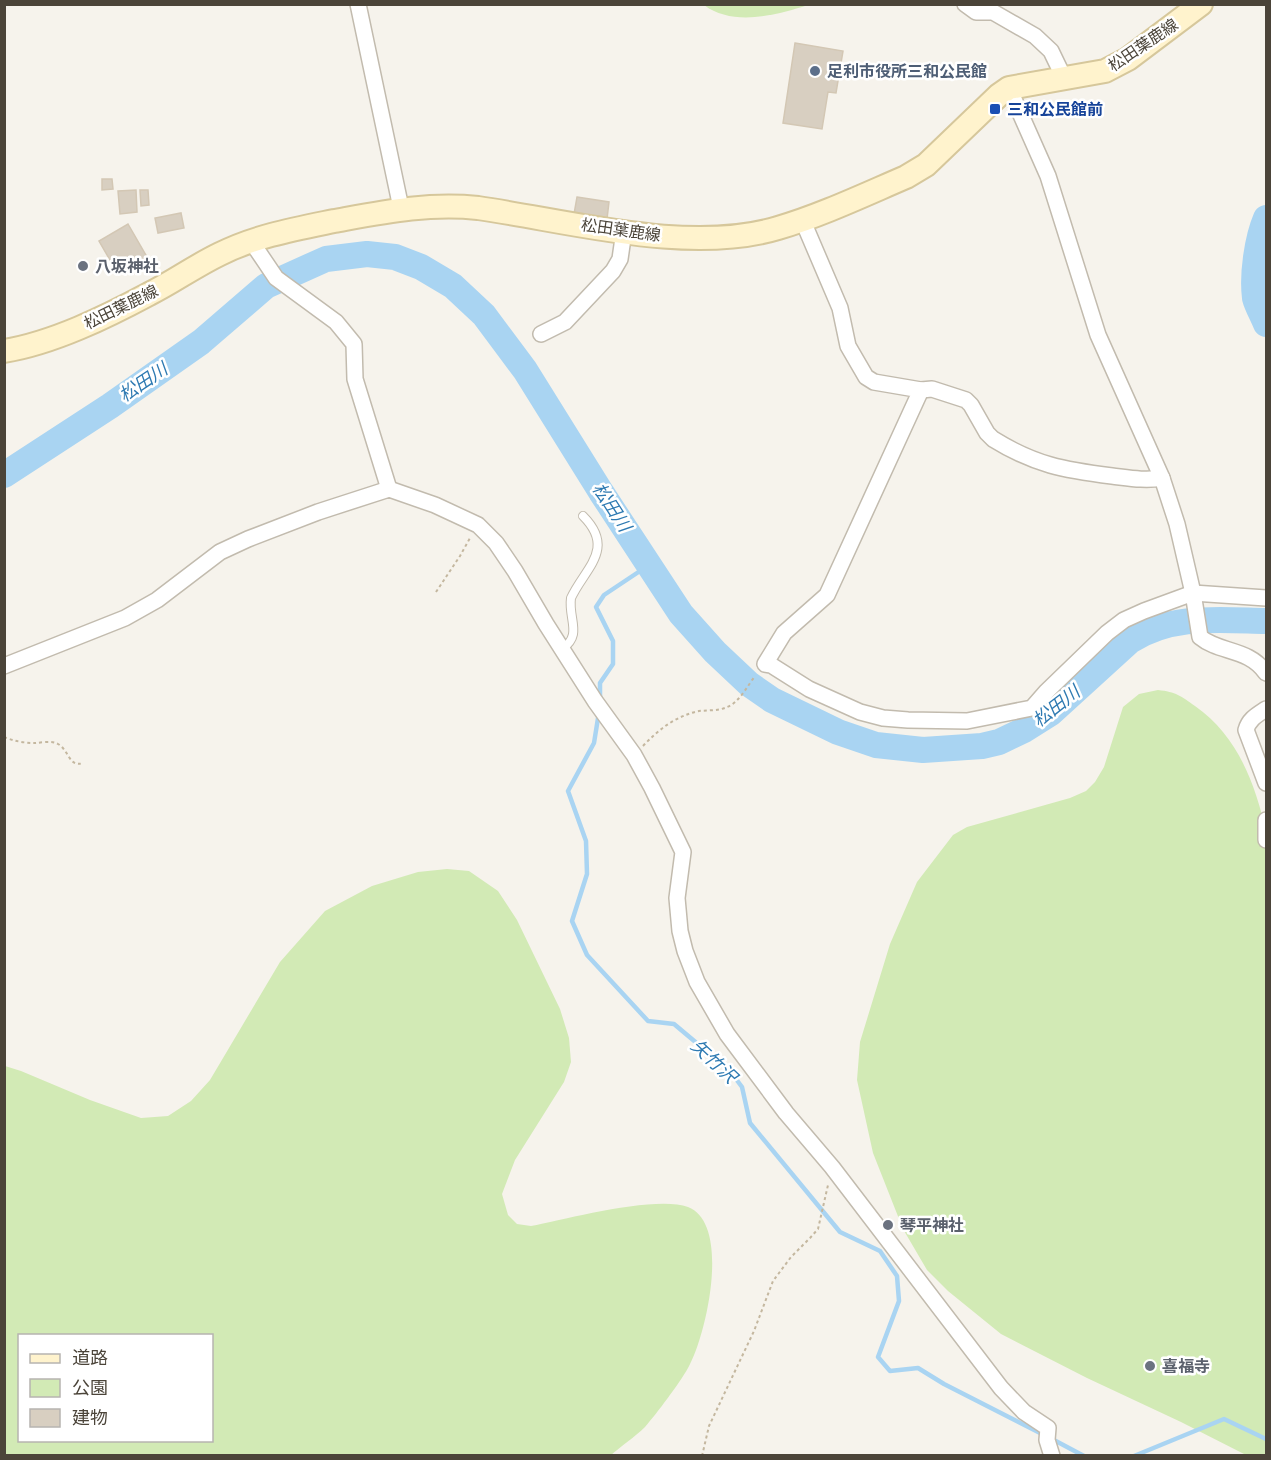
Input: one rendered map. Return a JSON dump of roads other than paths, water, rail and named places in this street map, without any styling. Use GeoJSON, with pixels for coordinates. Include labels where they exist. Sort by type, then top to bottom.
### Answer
{"type":"FeatureCollection","features":[{"type":"Feature","properties":{"kind":"main road","name":"松田葉鹿線"},"geometry":{"type":"LineString","coordinates":[[4,351],[84,326],[148,295],[219,254],[251,241],[280,232],[401,208],[448,205],[478,207],[668,237],[709,238],[777,229],[906,177],[926,165],[1009,88],[1099,73],[1116,66],[1201,4]]}},
{"type":"Feature","properties":{"kind":"street"},"geometry":{"type":"LineString","coordinates":[[358,4],[401,208]]}},
{"type":"Feature","properties":{"kind":"street"},"geometry":{"type":"LineString","coordinates":[[965,4],[976,12],[993,12],[1035,36],[1051,51],[1064,78]]}},
{"type":"Feature","properties":{"kind":"street"},"geometry":{"type":"LineString","coordinates":[[1009,88],[1048,176],[1098,334],[1162,478],[1177,524],[1202,638],[1249,658],[1262,667],[1266,673]]}},
{"type":"Feature","properties":{"kind":"street"},"geometry":{"type":"LineString","coordinates":[[802,219],[840,308],[848,346],[866,377],[874,382],[921,390],[932,389],[966,400],[976,411],[984,429],[993,439],[1041,463],[1070,471],[1133,479],[1162,478]]}},
{"type":"Feature","properties":{"kind":"street"},"geometry":{"type":"LineString","coordinates":[[541,334],[565,322],[613,271],[620,259],[624,231]]}},
{"type":"Feature","properties":{"kind":"street"},"geometry":{"type":"LineString","coordinates":[[251,241],[276,278],[336,322],[354,344],[356,379],[390,489]]}},
{"type":"Feature","properties":{"kind":"street"},"geometry":{"type":"LineString","coordinates":[[921,390],[827,594],[784,633],[765,664],[860,712],[908,720],[967,721],[1032,708],[1107,633],[1124,620],[1193,595],[1266,598]]}},
{"type":"Feature","properties":{"kind":"street"},"geometry":{"type":"LineString","coordinates":[[4,666],[125,618],[157,600],[220,552],[248,539],[318,512],[390,489],[435,505],[476,524],[496,543],[595,700],[634,755],[683,852],[677,898],[685,951],[697,982],[727,1034],[1001,1388],[1024,1412],[1048,1428],[1047,1440],[1052,1455]]}},
{"type":"Feature","properties":{"kind":"street"},"geometry":{"type":"LineString","coordinates":[[1266,709],[1254,717],[1246,730],[1266,783]]}},
{"type":"Feature","properties":{"kind":"street"},"geometry":{"type":"LineString","coordinates":[[1266,820],[1266,840]]}},
{"type":"Feature","properties":{"kind":"lane"},"geometry":{"type":"LineString","coordinates":[[562,649],[572,642],[574,636],[571,598],[594,561],[598,548],[597,536],[583,516]]}},
{"type":"Feature","properties":{"kind":"waterway","name":"松田川"},"geometry":{"type":"LineString","coordinates":[[1266,218],[1258,246],[1254,279],[1255,298],[1266,324]]}},
{"type":"Feature","properties":{"kind":"waterway","name":"松田川"},"geometry":{"type":"LineString","coordinates":[[4,475],[110,406],[201,342],[266,286],[326,259],[367,254],[395,257],[421,267],[453,286],[484,315],[525,370],[681,614],[715,652],[749,684],[772,700],[838,732],[876,745],[923,750],[982,746],[999,742],[1051,713],[1130,641],[1146,632],[1162,626],[1196,620],[1266,621]]}},
{"type":"Feature","properties":{"kind":"waterway","name":"矢竹沢"},"geometry":{"type":"LineString","coordinates":[[600,701],[600,683],[613,664],[613,641],[596,607],[604,595],[649,565]]}},
{"type":"Feature","properties":{"kind":"waterway","name":"矢竹沢"},"geometry":{"type":"LineString","coordinates":[[599,712],[594,743],[568,791],[586,841],[587,874],[572,921],[587,955],[648,1021],[674,1024],[730,1071],[742,1087],[750,1123],[840,1232],[880,1251],[897,1276],[899,1301],[878,1357],[890,1371],[918,1368],[944,1384],[1044,1435]]}},
{"type":"Feature","properties":{"kind":"waterway","name":"矢竹沢"},"geometry":{"type":"LineString","coordinates":[[1134,1456],[1224,1419],[1266,1439]]}},
{"type":"Feature","properties":{"kind":"waterway","name":"矢竹沢"},"geometry":{"type":"LineString","coordinates":[[1052,1439],[1084,1456]]}},
{"type":"Feature","properties":{"kind":"place","name":"足利市役所三和公民館"},"geometry":{"type":"Point","coordinates":[815,71]}},
{"type":"Feature","properties":{"kind":"place","name":"三和公民館前"},"geometry":{"type":"Point","coordinates":[995,109]}},
{"type":"Feature","properties":{"kind":"place","name":"八坂神社"},"geometry":{"type":"Point","coordinates":[83,266]}},
{"type":"Feature","properties":{"kind":"place","name":"琴平神社"},"geometry":{"type":"Point","coordinates":[888,1225]}},
{"type":"Feature","properties":{"kind":"place","name":"喜福寺"},"geometry":{"type":"Point","coordinates":[1150,1366]}}]}
